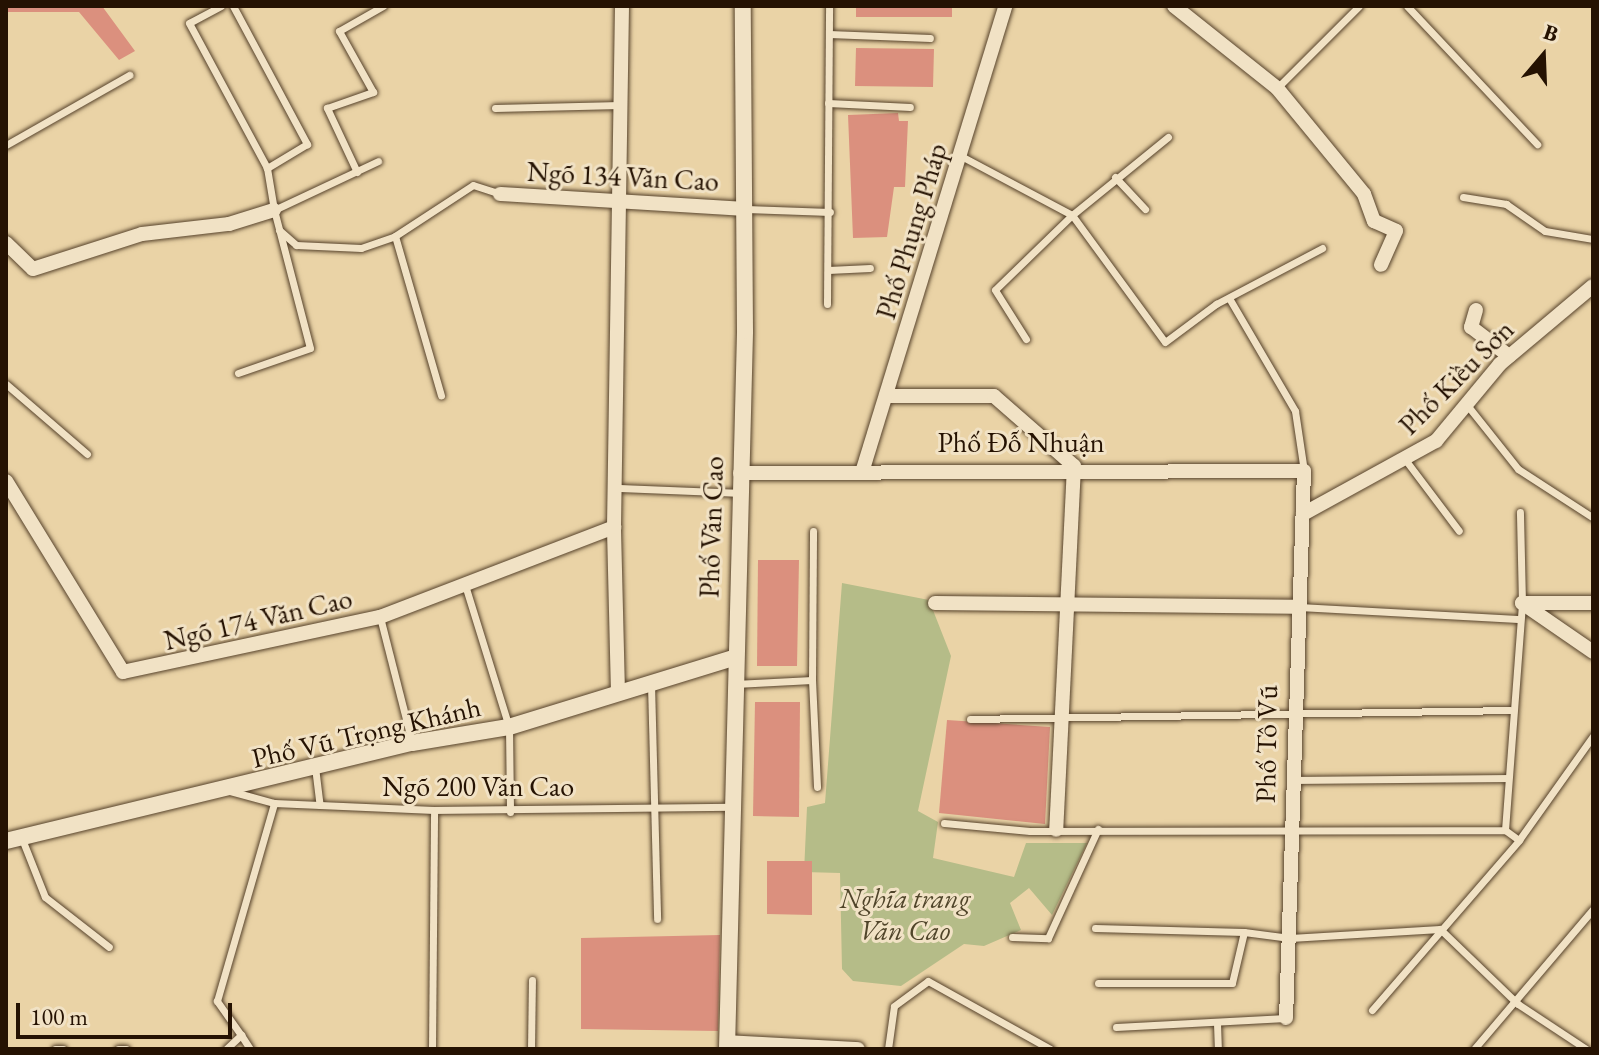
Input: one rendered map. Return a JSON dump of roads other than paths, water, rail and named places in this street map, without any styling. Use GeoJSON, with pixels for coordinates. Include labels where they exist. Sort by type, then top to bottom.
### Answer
{"type":"FeatureCollection","features":[{"type":"Feature","properties":{"kind":"street"},"geometry":{"type":"LineString","coordinates":[[618,693],[614,527],[617,488],[622,6]]}},
{"type":"Feature","properties":{"kind":"street","name":"Phố Văn Cao"},"geometry":{"type":"LineString","coordinates":[[727,1046],[733,658],[740,473],[743,6]]}},
{"type":"Feature","properties":{"kind":"street","name":"Phố Phụng Pháp"},"geometry":{"type":"LineString","coordinates":[[863,469],[1005,6]]}},
{"type":"Feature","properties":{"kind":"street"},"geometry":{"type":"LineString","coordinates":[[1174,6],[1277,88],[1364,194],[1374,221],[1396,231],[1381,265]]}},
{"type":"Feature","properties":{"kind":"street","name":"Ngõ 134 Văn Cao"},"geometry":{"type":"LineString","coordinates":[[500,194],[743,209]]}},
{"type":"Feature","properties":{"kind":"street"},"geometry":{"type":"LineString","coordinates":[[7,245],[33,269],[142,234],[229,224],[274,210]]}},
{"type":"Feature","properties":{"kind":"street","name":"Phố Kiều Sơn"},"geometry":{"type":"LineString","coordinates":[[1303,514],[1407,462],[1467,405],[1509,356],[1593,286]]}},
{"type":"Feature","properties":{"kind":"street"},"geometry":{"type":"LineString","coordinates":[[1476,310],[1471,327],[1509,356]]}},
{"type":"Feature","properties":{"kind":"street"},"geometry":{"type":"LineString","coordinates":[[886,396],[994,396],[1074,466],[1056,830]]}},
{"type":"Feature","properties":{"kind":"street","name":"Phố Đỗ Nhuận"},"geometry":{"type":"LineString","coordinates":[[740,473],[1074,466],[1304,471]]}},
{"type":"Feature","properties":{"kind":"street","name":"Phố Tô Vũ"},"geometry":{"type":"LineString","coordinates":[[1286,1018],[1290,938],[1294,607],[1304,471]]}},
{"type":"Feature","properties":{"kind":"street","name":"Ngõ 174 Văn Cao"},"geometry":{"type":"LineString","coordinates":[[6,481],[123,672],[380,617],[464,579],[614,527]]}},
{"type":"Feature","properties":{"kind":"street"},"geometry":{"type":"LineString","coordinates":[[935,603],[1066,601],[1294,607]]}},
{"type":"Feature","properties":{"kind":"street"},"geometry":{"type":"LineString","coordinates":[[1522,603],[1593,603]]}},
{"type":"Feature","properties":{"kind":"street"},"geometry":{"type":"LineString","coordinates":[[1522,603],[1593,652]]}},
{"type":"Feature","properties":{"kind":"street","name":"Phố Vũ Trọng Khánh"},"geometry":{"type":"LineString","coordinates":[[13,839],[227,791],[412,743],[509,727],[733,658]]}},
{"type":"Feature","properties":{"kind":"street"},"geometry":{"type":"LineString","coordinates":[[727,1046],[858,1049]]}},
{"type":"Feature","properties":{"kind":"lane"},"geometry":{"type":"LineString","coordinates":[[221,6],[189,23],[267,168],[277,229],[310,348],[238,373]]}},
{"type":"Feature","properties":{"kind":"lane"},"geometry":{"type":"LineString","coordinates":[[233,6],[305,137],[304,148],[267,168]]}},
{"type":"Feature","properties":{"kind":"lane"},"geometry":{"type":"LineString","coordinates":[[357,172],[327,108],[373,92],[339,31],[383,6]]}},
{"type":"Feature","properties":{"kind":"lane"},"geometry":{"type":"LineString","coordinates":[[827,304],[829,6]]}},
{"type":"Feature","properties":{"kind":"lane"},"geometry":{"type":"LineString","coordinates":[[1277,88],[1359,6]]}},
{"type":"Feature","properties":{"kind":"lane"},"geometry":{"type":"LineString","coordinates":[[1407,6],[1537,144]]}},
{"type":"Feature","properties":{"kind":"lane"},"geometry":{"type":"LineString","coordinates":[[829,34],[930,38]]}},
{"type":"Feature","properties":{"kind":"lane"},"geometry":{"type":"LineString","coordinates":[[6,145],[129,75]]}},
{"type":"Feature","properties":{"kind":"lane"},"geometry":{"type":"LineString","coordinates":[[828,103],[910,107]]}},
{"type":"Feature","properties":{"kind":"lane"},"geometry":{"type":"LineString","coordinates":[[495,108],[620,105]]}},
{"type":"Feature","properties":{"kind":"lane"},"geometry":{"type":"LineString","coordinates":[[1026,339],[995,290],[1072,215],[1168,137]]}},
{"type":"Feature","properties":{"kind":"lane"},"geometry":{"type":"LineString","coordinates":[[961,156],[1072,215],[1165,342],[1229,298],[1322,248]]}},
{"type":"Feature","properties":{"kind":"lane"},"geometry":{"type":"LineString","coordinates":[[274,210],[378,161]]}},
{"type":"Feature","properties":{"kind":"lane"},"geometry":{"type":"LineString","coordinates":[[1115,177],[1145,209]]}},
{"type":"Feature","properties":{"kind":"lane"},"geometry":{"type":"LineString","coordinates":[[277,229],[296,245],[336,250],[395,236],[473,185],[500,194]]}},
{"type":"Feature","properties":{"kind":"lane"},"geometry":{"type":"LineString","coordinates":[[1463,197],[1506,204],[1545,231],[1593,239]]}},
{"type":"Feature","properties":{"kind":"lane"},"geometry":{"type":"LineString","coordinates":[[743,209],[830,212]]}},
{"type":"Feature","properties":{"kind":"lane"},"geometry":{"type":"LineString","coordinates":[[395,236],[441,395]]}},
{"type":"Feature","properties":{"kind":"lane"},"geometry":{"type":"LineString","coordinates":[[828,270],[870,268]]}},
{"type":"Feature","properties":{"kind":"lane"},"geometry":{"type":"LineString","coordinates":[[1229,298],[1292,402],[1305,447],[1304,471]]}},
{"type":"Feature","properties":{"kind":"lane"},"geometry":{"type":"LineString","coordinates":[[6,384],[87,454]]}},
{"type":"Feature","properties":{"kind":"lane"},"geometry":{"type":"LineString","coordinates":[[1467,405],[1518,469],[1592,517]]}},
{"type":"Feature","properties":{"kind":"lane"},"geometry":{"type":"LineString","coordinates":[[1407,462],[1459,531]]}},
{"type":"Feature","properties":{"kind":"lane"},"geometry":{"type":"LineString","coordinates":[[617,488],[739,493]]}},
{"type":"Feature","properties":{"kind":"lane"},"geometry":{"type":"LineString","coordinates":[[1505,830],[1510,710],[1522,603],[1520,512]]}},
{"type":"Feature","properties":{"kind":"lane"},"geometry":{"type":"LineString","coordinates":[[813,531],[812,680],[817,787]]}},
{"type":"Feature","properties":{"kind":"lane"},"geometry":{"type":"LineString","coordinates":[[464,579],[509,727],[510,812]]}},
{"type":"Feature","properties":{"kind":"lane"},"geometry":{"type":"LineString","coordinates":[[1294,607],[1519,619]]}},
{"type":"Feature","properties":{"kind":"lane"},"geometry":{"type":"LineString","coordinates":[[380,617],[412,743]]}},
{"type":"Feature","properties":{"kind":"lane"},"geometry":{"type":"LineString","coordinates":[[733,684],[812,680]]}},
{"type":"Feature","properties":{"kind":"lane"},"geometry":{"type":"LineString","coordinates":[[651,682],[657,919]]}},
{"type":"Feature","properties":{"kind":"lane"},"geometry":{"type":"LineString","coordinates":[[970,719],[1060,719],[1150,713],[1293,718],[1510,710]]}},
{"type":"Feature","properties":{"kind":"lane"},"geometry":{"type":"LineString","coordinates":[[1372,1010],[1519,840],[1593,736]]}},
{"type":"Feature","properties":{"kind":"lane"},"geometry":{"type":"LineString","coordinates":[[315,767],[320,805]]}},
{"type":"Feature","properties":{"kind":"lane"},"geometry":{"type":"LineString","coordinates":[[1292,780],[1507,778]]}},
{"type":"Feature","properties":{"kind":"lane","name":"Ngõ 200 Văn Cao"},"geometry":{"type":"LineString","coordinates":[[227,791],[274,803],[434,810],[510,812],[652,806],[730,807]]}},
{"type":"Feature","properties":{"kind":"lane"},"geometry":{"type":"LineString","coordinates":[[250,1049],[217,1001],[274,803]]}},
{"type":"Feature","properties":{"kind":"lane"},"geometry":{"type":"LineString","coordinates":[[432,1049],[434,810]]}},
{"type":"Feature","properties":{"kind":"lane"},"geometry":{"type":"LineString","coordinates":[[944,823],[1056,830],[1505,830],[1519,840]]}},
{"type":"Feature","properties":{"kind":"lane"},"geometry":{"type":"LineString","coordinates":[[1012,937],[1048,938],[1098,829]]}},
{"type":"Feature","properties":{"kind":"lane"},"geometry":{"type":"LineString","coordinates":[[13,839],[45,897],[109,947]]}},
{"type":"Feature","properties":{"kind":"lane"},"geometry":{"type":"LineString","coordinates":[[1474,1049],[1518,1004],[1593,909]]}},
{"type":"Feature","properties":{"kind":"lane"},"geometry":{"type":"LineString","coordinates":[[1095,928],[1244,932],[1290,938],[1440,929],[1518,1004],[1586,1049]]}},
{"type":"Feature","properties":{"kind":"lane"},"geometry":{"type":"LineString","coordinates":[[1098,983],[1232,983],[1244,932]]}},
{"type":"Feature","properties":{"kind":"lane"},"geometry":{"type":"LineString","coordinates":[[531,1049],[532,980]]}},
{"type":"Feature","properties":{"kind":"lane"},"geometry":{"type":"LineString","coordinates":[[888,1049],[894,1006],[932,981],[1050,1049]]}},
{"type":"Feature","properties":{"kind":"lane"},"geometry":{"type":"LineString","coordinates":[[1116,1027],[1286,1018]]}},
{"type":"Feature","properties":{"kind":"lane"},"geometry":{"type":"LineString","coordinates":[[1217,1023],[1218,1049]]}},
{"type":"Feature","properties":{"kind":"lane"},"geometry":{"type":"LineString","coordinates":[[226,1049],[241,1035]]}},
{"type":"Feature","properties":{"kind":"lane"},"geometry":{"type":"LineString","coordinates":[[55,1049],[63,1049]]}},
{"type":"Feature","properties":{"kind":"lane"},"geometry":{"type":"LineString","coordinates":[[118,1049],[126,1049]]}},
{"type":"Feature","properties":{"kind":"park label","name":"Nghĩa trang Văn Cao"},"geometry":{"type":"Point","coordinates":[905,914]}}]}
